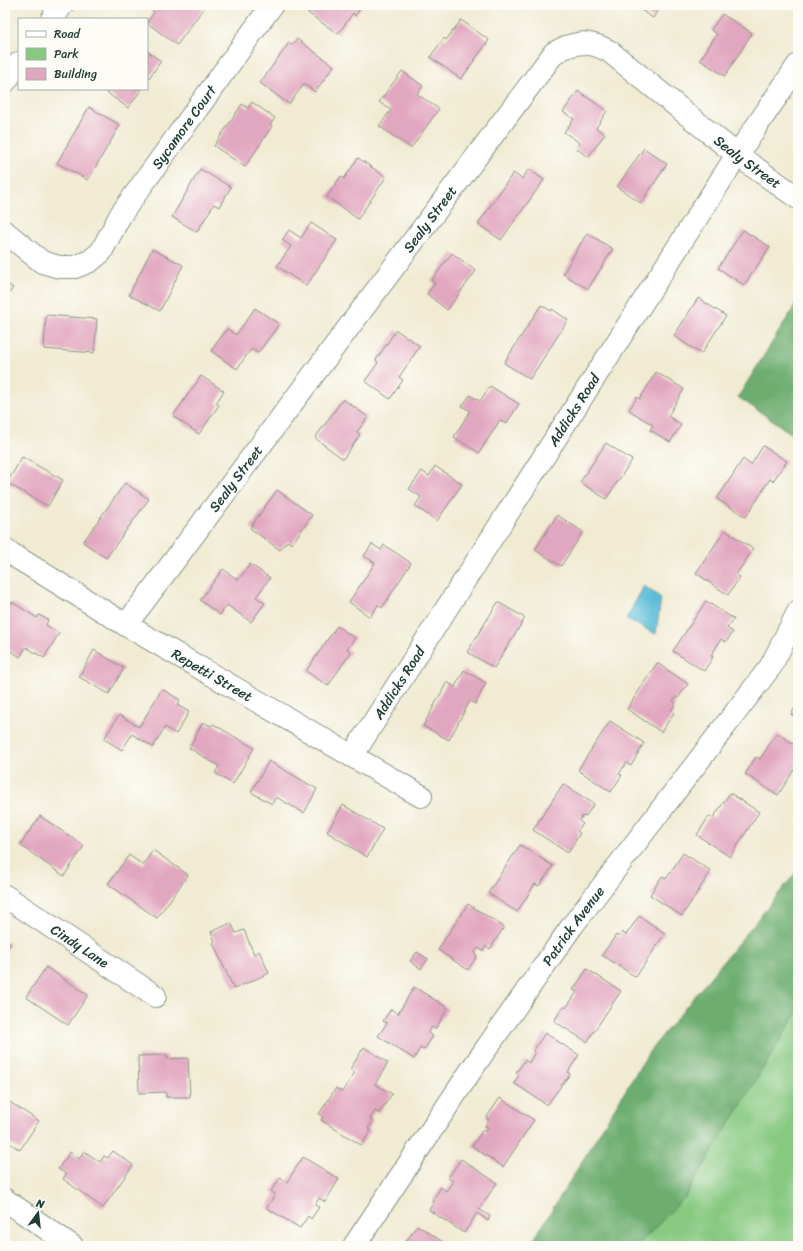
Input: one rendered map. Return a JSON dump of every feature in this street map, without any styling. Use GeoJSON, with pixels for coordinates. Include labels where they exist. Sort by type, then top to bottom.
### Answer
{"type":"FeatureCollection","features":[{"type":"Feature","properties":{"kind":"street"},"geometry":{"type":"LineString","coordinates":[[53,18],[62,5]]}},
{"type":"Feature","properties":{"kind":"street","name":"Sycamore Court"},"geometry":{"type":"LineString","coordinates":[[5,232],[42,262],[59,267],[75,267],[90,261],[101,252],[121,214],[272,5]]}},
{"type":"Feature","properties":{"kind":"street","name":"Sealy Street"},"geometry":{"type":"LineString","coordinates":[[126,625],[554,53],[567,45],[582,43],[597,45],[609,51],[737,155],[798,198]]}},
{"type":"Feature","properties":{"kind":"street"},"geometry":{"type":"LineString","coordinates":[[5,82],[18,64]]}},
{"type":"Feature","properties":{"kind":"street","name":"Addicks Road"},"geometry":{"type":"LineString","coordinates":[[352,756],[737,155],[798,65]]}},
{"type":"Feature","properties":{"kind":"street","name":"Repetti Street"},"geometry":{"type":"LineString","coordinates":[[5,550],[126,625],[421,796]]}},
{"type":"Feature","properties":{"kind":"street","name":"Patrick Avenue"},"geometry":{"type":"LineString","coordinates":[[354,1246],[474,1066],[572,926],[771,666],[798,612]]}},
{"type":"Feature","properties":{"kind":"street","name":"Cindy Lane"},"geometry":{"type":"LineString","coordinates":[[5,896],[155,996]]}},
{"type":"Feature","properties":{"kind":"street"},"geometry":{"type":"LineString","coordinates":[[5,1200],[72,1246]]}},
{"type":"Feature","properties":{"kind":"green space"},"geometry":{"type":"Polygon","coordinates":[[[798,301],[798,438],[738,397],[798,301]]]}},
{"type":"Feature","properties":{"kind":"green space"},"geometry":{"type":"Polygon","coordinates":[[[798,870],[798,1011],[685,1197],[637,1246],[530,1246],[649,1052],[798,870]]]}},
{"type":"Feature","properties":{"kind":"green space"},"geometry":{"type":"Polygon","coordinates":[[[798,1011],[798,1246],[637,1246],[685,1196],[798,1011]]]}},
{"type":"Feature","properties":{"kind":"water"},"geometry":{"type":"Polygon","coordinates":[[[644,586],[661,598],[656,634],[626,619],[644,586]]]}},
{"type":"Feature","properties":{"kind":"building"},"geometry":{"type":"Polygon","coordinates":[[[150,5],[206,5],[177,45],[148,24],[154,12],[148,8],[150,5]]]}},
{"type":"Feature","properties":{"kind":"building"},"geometry":{"type":"Polygon","coordinates":[[[314,5],[363,5],[355,16],[353,13],[338,34],[308,13],[314,5]]]}},
{"type":"Feature","properties":{"kind":"building"},"geometry":{"type":"Polygon","coordinates":[[[634,5],[661,5],[653,18],[634,5]]]}},
{"type":"Feature","properties":{"kind":"building"},"geometry":{"type":"Polygon","coordinates":[[[722,14],[752,33],[725,76],[700,60],[717,34],[711,30],[722,14]]]}},
{"type":"Feature","properties":{"kind":"building"},"geometry":{"type":"Polygon","coordinates":[[[461,20],[489,40],[461,79],[430,57],[444,38],[446,40],[461,20]]]}},
{"type":"Feature","properties":{"kind":"building"},"geometry":{"type":"Polygon","coordinates":[[[297,39],[334,66],[315,92],[304,84],[289,104],[260,83],[289,43],[292,45],[297,39]]]}},
{"type":"Feature","properties":{"kind":"building"},"geometry":{"type":"Polygon","coordinates":[[[148,52],[161,61],[148,80],[148,52]]]}},
{"type":"Feature","properties":{"kind":"building"},"geometry":{"type":"Polygon","coordinates":[[[402,71],[423,86],[417,94],[439,109],[411,148],[379,126],[391,110],[379,102],[402,71]]]}},
{"type":"Feature","properties":{"kind":"building"},"geometry":{"type":"Polygon","coordinates":[[[103,90],[141,90],[128,108],[103,90]]]}},
{"type":"Feature","properties":{"kind":"building"},"geometry":{"type":"Polygon","coordinates":[[[578,91],[607,111],[596,128],[605,134],[588,157],[576,148],[580,143],[564,132],[574,119],[563,112],[578,91]]]}},
{"type":"Feature","properties":{"kind":"building"},"geometry":{"type":"Polygon","coordinates":[[[252,102],[275,118],[270,125],[272,126],[245,167],[214,146],[242,104],[248,108],[252,102]]]}},
{"type":"Feature","properties":{"kind":"building"},"geometry":{"type":"Polygon","coordinates":[[[89,107],[120,125],[88,180],[57,163],[89,107]]]}},
{"type":"Feature","properties":{"kind":"building"},"geometry":{"type":"Polygon","coordinates":[[[644,148],[667,164],[641,203],[617,187],[644,148]]]}},
{"type":"Feature","properties":{"kind":"building"},"geometry":{"type":"Polygon","coordinates":[[[358,158],[386,177],[358,219],[327,197],[341,176],[344,179],[358,158]]]}},
{"type":"Feature","properties":{"kind":"building"},"geometry":{"type":"Polygon","coordinates":[[[200,169],[231,187],[219,207],[214,204],[197,232],[172,217],[200,169]]]}},
{"type":"Feature","properties":{"kind":"building"},"geometry":{"type":"Polygon","coordinates":[[[529,169],[544,180],[501,240],[478,224],[513,173],[522,179],[529,169]]]}},
{"type":"Feature","properties":{"kind":"building"},"geometry":{"type":"Polygon","coordinates":[[[311,223],[337,240],[306,286],[277,266],[291,246],[282,240],[289,230],[301,238],[311,223]]]}},
{"type":"Feature","properties":{"kind":"building"},"geometry":{"type":"Polygon","coordinates":[[[743,230],[770,247],[744,285],[718,268],[743,230]]]}},
{"type":"Feature","properties":{"kind":"building"},"geometry":{"type":"Polygon","coordinates":[[[587,233],[613,249],[588,289],[563,274],[587,233]]]}},
{"type":"Feature","properties":{"kind":"building"},"geometry":{"type":"Polygon","coordinates":[[[152,249],[183,265],[160,311],[129,295],[152,249]]]}},
{"type":"Feature","properties":{"kind":"building"},"geometry":{"type":"Polygon","coordinates":[[[452,253],[476,271],[447,310],[427,294],[435,283],[431,281],[452,253]]]}},
{"type":"Feature","properties":{"kind":"building"},"geometry":{"type":"Polygon","coordinates":[[[5,282],[13,288],[5,299],[5,282]]]}},
{"type":"Feature","properties":{"kind":"building"},"geometry":{"type":"Polygon","coordinates":[[[698,298],[726,316],[701,354],[674,336],[698,298]]]}},
{"type":"Feature","properties":{"kind":"building"},"geometry":{"type":"Polygon","coordinates":[[[541,305],[551,311],[552,309],[568,320],[530,379],[504,363],[541,305]]]}},
{"type":"Feature","properties":{"kind":"building"},"geometry":{"type":"Polygon","coordinates":[[[255,308],[279,324],[258,353],[251,349],[237,369],[211,351],[227,329],[236,335],[255,308]]]}},
{"type":"Feature","properties":{"kind":"building"},"geometry":{"type":"Polygon","coordinates":[[[46,315],[97,319],[94,353],[44,349],[46,315]]]}},
{"type":"Feature","properties":{"kind":"building"},"geometry":{"type":"Polygon","coordinates":[[[396,330],[420,346],[399,377],[403,380],[390,399],[365,381],[378,363],[376,360],[396,330]]]}},
{"type":"Feature","properties":{"kind":"building"},"geometry":{"type":"Polygon","coordinates":[[[656,372],[684,389],[668,416],[681,425],[670,442],[650,430],[653,425],[629,410],[637,397],[640,399],[656,372]]]}},
{"type":"Feature","properties":{"kind":"building"},"geometry":{"type":"Polygon","coordinates":[[[201,376],[224,391],[216,403],[219,405],[199,434],[173,416],[201,376]]]}},
{"type":"Feature","properties":{"kind":"building"},"geometry":{"type":"Polygon","coordinates":[[[490,386],[519,404],[506,424],[500,420],[479,453],[454,437],[470,411],[462,406],[470,395],[480,401],[490,386]]]}},
{"type":"Feature","properties":{"kind":"building"},"geometry":{"type":"Polygon","coordinates":[[[343,399],[368,417],[357,432],[360,435],[343,459],[315,438],[343,399]]]}},
{"type":"Feature","properties":{"kind":"building"},"geometry":{"type":"Polygon","coordinates":[[[606,443],[632,460],[606,499],[580,482],[606,443]]]}},
{"type":"Feature","properties":{"kind":"building"},"geometry":{"type":"Polygon","coordinates":[[[763,446],[787,461],[773,481],[770,479],[746,517],[717,499],[743,459],[751,465],[763,446]]]}},
{"type":"Feature","properties":{"kind":"building"},"geometry":{"type":"Polygon","coordinates":[[[22,457],[63,480],[48,506],[7,483],[22,457]]]}},
{"type":"Feature","properties":{"kind":"building"},"geometry":{"type":"Polygon","coordinates":[[[435,466],[462,484],[437,521],[415,506],[421,497],[409,489],[422,471],[429,476],[435,466]]]}},
{"type":"Feature","properties":{"kind":"building"},"geometry":{"type":"Polygon","coordinates":[[[125,483],[149,499],[106,558],[83,542],[125,483]]]}},
{"type":"Feature","properties":{"kind":"building"},"geometry":{"type":"Polygon","coordinates":[[[277,490],[312,515],[292,544],[287,541],[280,550],[250,528],[277,490]]]}},
{"type":"Feature","properties":{"kind":"building"},"geometry":{"type":"Polygon","coordinates":[[[557,515],[583,532],[561,566],[535,550],[557,515]]]}},
{"type":"Feature","properties":{"kind":"building"},"geometry":{"type":"Polygon","coordinates":[[[725,530],[753,549],[736,575],[740,577],[728,595],[696,573],[725,530]]]}},
{"type":"Feature","properties":{"kind":"building"},"geometry":{"type":"Polygon","coordinates":[[[372,544],[381,550],[384,545],[411,563],[382,608],[378,605],[370,617],[349,602],[375,563],[364,556],[372,544]]]}},
{"type":"Feature","properties":{"kind":"building"},"geometry":{"type":"Polygon","coordinates":[[[250,564],[270,578],[256,597],[265,603],[251,622],[227,605],[220,615],[200,600],[223,569],[238,580],[250,564]]]}},
{"type":"Feature","properties":{"kind":"building"},"geometry":{"type":"Polygon","coordinates":[[[706,601],[734,619],[727,628],[733,632],[726,642],[721,639],[711,656],[713,657],[704,671],[673,651],[706,601]]]}},
{"type":"Feature","properties":{"kind":"building"},"geometry":{"type":"Polygon","coordinates":[[[12,602],[37,618],[39,615],[48,620],[46,625],[59,633],[44,658],[26,647],[20,657],[5,647],[5,638],[9,631],[5,629],[5,612],[12,602]]]}},
{"type":"Feature","properties":{"kind":"building"},"geometry":{"type":"Polygon","coordinates":[[[498,602],[525,618],[494,668],[467,652],[498,602]]]}},
{"type":"Feature","properties":{"kind":"building"},"geometry":{"type":"Polygon","coordinates":[[[337,626],[355,638],[347,649],[351,652],[328,686],[306,671],[337,626]]]}},
{"type":"Feature","properties":{"kind":"building"},"geometry":{"type":"Polygon","coordinates":[[[94,650],[124,668],[109,694],[79,677],[94,650]]]}},
{"type":"Feature","properties":{"kind":"building"},"geometry":{"type":"Polygon","coordinates":[[[657,663],[688,684],[678,698],[676,697],[673,701],[676,703],[671,710],[674,713],[661,732],[627,709],[657,663]]]}},
{"type":"Feature","properties":{"kind":"building"},"geometry":{"type":"Polygon","coordinates":[[[464,670],[486,683],[475,704],[470,701],[449,740],[423,726],[447,682],[455,687],[464,670]]]}},
{"type":"Feature","properties":{"kind":"building"},"geometry":{"type":"Polygon","coordinates":[[[162,689],[180,700],[177,705],[189,712],[176,734],[165,727],[153,747],[132,734],[122,750],[104,739],[119,715],[139,727],[162,689]]]}},
{"type":"Feature","properties":{"kind":"building"},"geometry":{"type":"Polygon","coordinates":[[[798,703],[798,719],[791,714],[798,703]]]}},
{"type":"Feature","properties":{"kind":"building"},"geometry":{"type":"Polygon","coordinates":[[[610,721],[644,743],[631,766],[626,763],[619,774],[622,775],[611,792],[578,770],[610,721]]]}},
{"type":"Feature","properties":{"kind":"building"},"geometry":{"type":"Polygon","coordinates":[[[203,722],[211,726],[213,724],[254,748],[233,784],[215,773],[219,766],[189,748],[203,722]]]}},
{"type":"Feature","properties":{"kind":"building"},"geometry":{"type":"Polygon","coordinates":[[[777,733],[798,747],[798,764],[778,795],[745,774],[756,757],[760,759],[777,733]]]}},
{"type":"Feature","properties":{"kind":"building"},"geometry":{"type":"Polygon","coordinates":[[[269,761],[317,789],[304,813],[276,797],[272,804],[251,792],[269,761]]]}},
{"type":"Feature","properties":{"kind":"building"},"geometry":{"type":"Polygon","coordinates":[[[563,784],[594,804],[585,817],[582,816],[579,821],[583,824],[577,831],[580,833],[568,853],[533,830],[563,784]]]}},
{"type":"Feature","properties":{"kind":"building"},"geometry":{"type":"Polygon","coordinates":[[[730,793],[759,812],[730,857],[697,835],[709,816],[713,818],[730,793]]]}},
{"type":"Feature","properties":{"kind":"building"},"geometry":{"type":"Polygon","coordinates":[[[343,805],[383,829],[367,857],[327,832],[343,805]]]}},
{"type":"Feature","properties":{"kind":"building"},"geometry":{"type":"Polygon","coordinates":[[[40,816],[84,846],[64,876],[20,845],[40,816]]]}},
{"type":"Feature","properties":{"kind":"building"},"geometry":{"type":"Polygon","coordinates":[[[520,845],[553,866],[539,886],[535,884],[517,912],[488,893],[520,845]]]}},
{"type":"Feature","properties":{"kind":"building"},"geometry":{"type":"Polygon","coordinates":[[[153,850],[188,875],[157,918],[108,884],[129,855],[143,865],[153,850]]]}},
{"type":"Feature","properties":{"kind":"building"},"geometry":{"type":"Polygon","coordinates":[[[683,853],[711,871],[682,916],[650,895],[662,876],[666,879],[683,853]]]}},
{"type":"Feature","properties":{"kind":"building"},"geometry":{"type":"Polygon","coordinates":[[[468,904],[504,927],[490,949],[486,946],[483,951],[478,948],[474,953],[477,956],[468,970],[438,950],[468,904]]]}},
{"type":"Feature","properties":{"kind":"building"},"geometry":{"type":"Polygon","coordinates":[[[639,916],[665,933],[636,977],[602,955],[616,935],[619,937],[622,932],[626,935],[639,916]]]}},
{"type":"Feature","properties":{"kind":"building"},"geometry":{"type":"Polygon","coordinates":[[[231,923],[236,933],[244,930],[254,954],[259,951],[269,973],[234,989],[213,943],[215,941],[211,932],[231,923]]]}},
{"type":"Feature","properties":{"kind":"building"},"geometry":{"type":"Polygon","coordinates":[[[5,941],[10,944],[5,951],[5,941]]]}},
{"type":"Feature","properties":{"kind":"building"},"geometry":{"type":"Polygon","coordinates":[[[417,952],[428,959],[421,969],[410,961],[417,952]]]}},
{"type":"Feature","properties":{"kind":"building"},"geometry":{"type":"Polygon","coordinates":[[[46,967],[88,995],[68,1025],[26,997],[46,967]]]}},
{"type":"Feature","properties":{"kind":"building"},"geometry":{"type":"Polygon","coordinates":[[[587,969],[621,991],[587,1042],[554,1021],[564,1006],[566,1008],[577,992],[573,990],[587,969]]]}},
{"type":"Feature","properties":{"kind":"building"},"geometry":{"type":"Polygon","coordinates":[[[414,987],[448,1008],[435,1029],[432,1027],[428,1033],[433,1036],[424,1050],[420,1048],[414,1059],[378,1036],[387,1023],[383,1021],[391,1009],[398,1014],[414,987]]]}},
{"type":"Feature","properties":{"kind":"building"},"geometry":{"type":"Polygon","coordinates":[[[545,1033],[579,1055],[568,1072],[570,1074],[547,1105],[514,1083],[519,1075],[516,1073],[525,1060],[529,1063],[535,1052],[533,1051],[545,1033]]]}},
{"type":"Feature","properties":{"kind":"building"},"geometry":{"type":"Polygon","coordinates":[[[364,1047],[388,1063],[375,1084],[392,1094],[379,1113],[375,1111],[370,1119],[373,1121],[368,1129],[371,1131],[361,1145],[321,1120],[323,1117],[319,1114],[336,1088],[342,1092],[355,1072],[350,1069],[364,1047]]]}},
{"type":"Feature","properties":{"kind":"building"},"geometry":{"type":"Polygon","coordinates":[[[167,1055],[167,1059],[188,1058],[190,1097],[166,1097],[166,1092],[139,1093],[138,1056],[167,1055]]]}},
{"type":"Feature","properties":{"kind":"building"},"geometry":{"type":"Polygon","coordinates":[[[500,1098],[534,1120],[503,1167],[472,1146],[483,1130],[486,1132],[488,1128],[485,1126],[489,1120],[486,1118],[500,1098]]]}},
{"type":"Feature","properties":{"kind":"building"},"geometry":{"type":"Polygon","coordinates":[[[5,1099],[39,1121],[20,1150],[5,1140],[5,1099]]]}},
{"type":"Feature","properties":{"kind":"building"},"geometry":{"type":"Polygon","coordinates":[[[84,1151],[100,1162],[104,1156],[108,1158],[113,1151],[133,1165],[103,1208],[63,1179],[66,1174],[58,1169],[70,1152],[79,1159],[84,1151]]]}},
{"type":"Feature","properties":{"kind":"building"},"geometry":{"type":"Polygon","coordinates":[[[303,1157],[339,1179],[325,1202],[319,1198],[315,1205],[319,1207],[311,1219],[308,1216],[300,1228],[267,1208],[275,1194],[271,1191],[280,1178],[287,1182],[303,1157]]]}},
{"type":"Feature","properties":{"kind":"building"},"geometry":{"type":"Polygon","coordinates":[[[461,1159],[497,1183],[479,1209],[490,1216],[488,1221],[477,1213],[464,1233],[429,1210],[434,1202],[432,1201],[441,1187],[446,1191],[453,1181],[448,1178],[461,1159]]]}},
{"type":"Feature","properties":{"kind":"building"},"geometry":{"type":"Polygon","coordinates":[[[417,1225],[449,1246],[404,1245],[417,1225]]]}}]}
